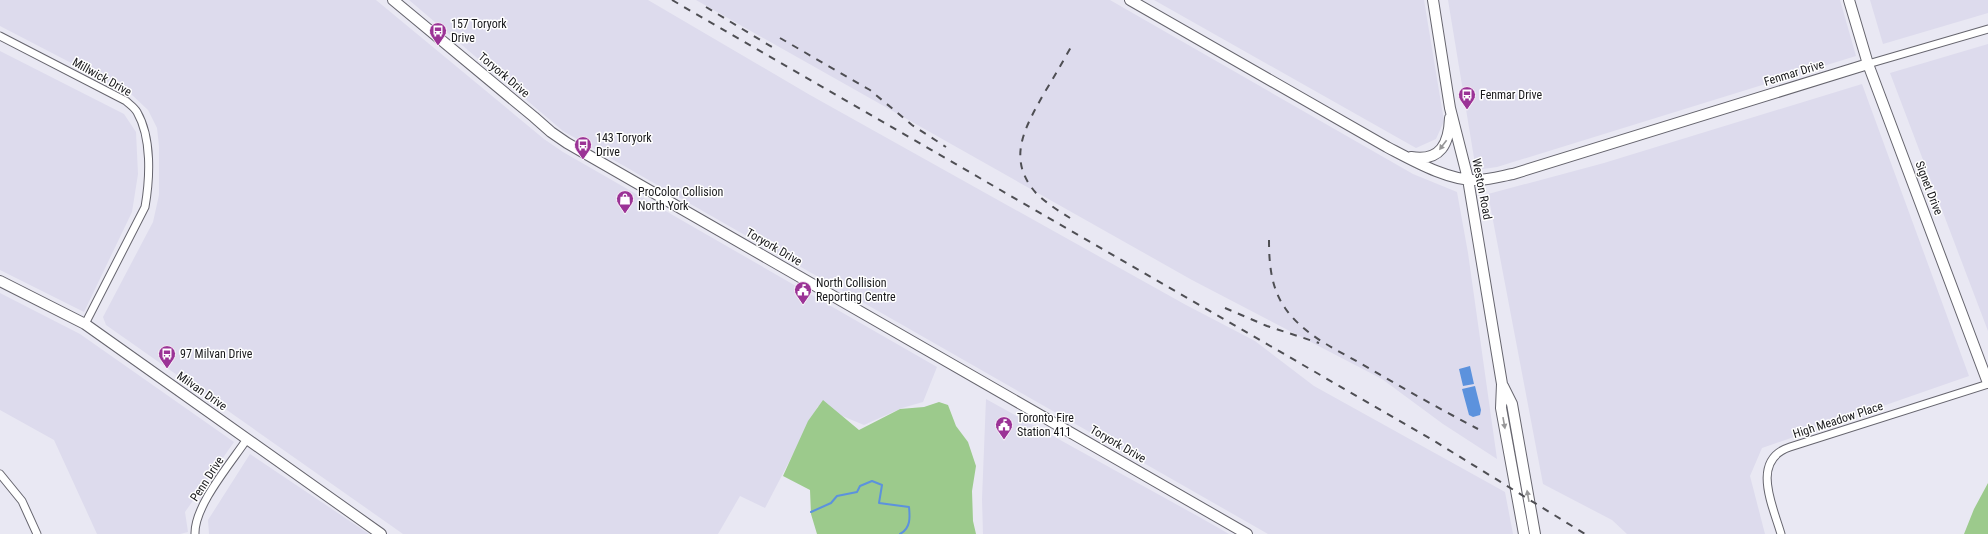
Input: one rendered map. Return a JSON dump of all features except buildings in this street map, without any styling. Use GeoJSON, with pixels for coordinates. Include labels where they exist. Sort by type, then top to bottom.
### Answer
{"type":"FeatureCollection","features":[{"type":"Feature","properties":{"kind":"street","name":"Toryork Drive"},"geometry":{"type":"LineString","coordinates":[[393,0],[534,116],[551,132],[567,143],[1247,534]]}},
{"type":"Feature","properties":{"kind":"street","name":"Fenmar Drive"},"geometry":{"type":"LineString","coordinates":[[1130,0],[1426,168],[1468,179],[1479,180],[1513,174],[1988,28]]}},
{"type":"Feature","properties":{"kind":"street","name":"Weston Road"},"geometry":{"type":"LineString","coordinates":[[1433,0],[1450,108],[1468,179],[1502,384],[1501,408],[1524,534]]}},
{"type":"Feature","properties":{"kind":"street","name":"Signet Drive"},"geometry":{"type":"LineString","coordinates":[[1849,0],[1868,64],[1988,384]]}},
{"type":"Feature","properties":{"kind":"street","name":"Millwick Drive"},"geometry":{"type":"LineString","coordinates":[[0,36],[126,101],[136,110],[144,128],[148,154],[147,196],[145,207],[85,324]]}},
{"type":"Feature","properties":{"kind":"street"},"geometry":{"type":"LineString","coordinates":[[1403,155],[1425,158],[1442,147],[1449,136],[1450,108]]}},
{"type":"Feature","properties":{"kind":"street","name":"Milvan Drive"},"geometry":{"type":"LineString","coordinates":[[0,281],[85,324],[381,534]]}},
{"type":"Feature","properties":{"kind":"street","name":"Weston Road"},"geometry":{"type":"LineString","coordinates":[[1502,384],[1512,404],[1535,534]]}},
{"type":"Feature","properties":{"kind":"street","name":"High Meadow Place"},"geometry":{"type":"LineString","coordinates":[[1781,534],[1767,484],[1769,465],[1780,452],[1790,447],[1988,384]]}},
{"type":"Feature","properties":{"kind":"street","name":"Penn Drive"},"geometry":{"type":"LineString","coordinates":[[195,534],[196,519],[204,502],[247,439]]}},
{"type":"Feature","properties":{"kind":"street"},"geometry":{"type":"LineString","coordinates":[[0,474],[22,501],[37,534]]}},
{"type":"Feature","properties":{"kind":"shaded area"},"geometry":{"type":"Polygon","coordinates":[[[0,0],[376,0],[544,139],[563,152],[937,367],[923,402],[902,408],[864,425],[818,406],[765,508],[740,496],[718,534],[403,534],[106,325],[103,317],[153,222],[159,195],[159,146],[157,128],[148,110],[131,94],[0,26],[0,0]]]}},
{"type":"Feature","properties":{"kind":"shaded area"},"geometry":{"type":"Polygon","coordinates":[[[409,0],[648,0],[810,95],[1186,305],[1255,341],[1314,386],[1505,492],[1513,534],[1268,534],[563,131],[409,0]]]}},
{"type":"Feature","properties":{"kind":"shaded area"},"geometry":{"type":"Polygon","coordinates":[[[696,0],[1110,0],[1413,174],[1457,192],[1468,253],[1497,459],[1443,424],[1382,379],[1192,280],[696,0]]]}},
{"type":"Feature","properties":{"kind":"shaded area"},"geometry":{"type":"Polygon","coordinates":[[[1154,0],[1424,0],[1444,121],[1436,139],[1416,148],[1154,0]]]}},
{"type":"Feature","properties":{"kind":"shaded area"},"geometry":{"type":"Polygon","coordinates":[[[1448,0],[1840,0],[1856,56],[1497,167],[1476,170],[1448,0]]]}},
{"type":"Feature","properties":{"kind":"shaded area"},"geometry":{"type":"Polygon","coordinates":[[[1870,0],[1988,0],[1988,13],[1883,44],[1870,0]]]}},
{"type":"Feature","properties":{"kind":"shaded area"},"geometry":{"type":"Polygon","coordinates":[[[1988,44],[1988,331],[1890,73],[1988,44]]]}},
{"type":"Feature","properties":{"kind":"shaded area"},"geometry":{"type":"Polygon","coordinates":[[[0,51],[124,114],[136,132],[138,174],[132,212],[84,312],[0,270],[0,51]]]}},
{"type":"Feature","properties":{"kind":"shaded area"},"geometry":{"type":"Polygon","coordinates":[[[1862,84],[1969,376],[1762,448],[1750,476],[1765,534],[1627,534],[1612,520],[1543,484],[1488,194],[1604,163],[1862,84]]]}},
{"type":"Feature","properties":{"kind":"shaded area"},"geometry":{"type":"Polygon","coordinates":[[[0,293],[80,334],[234,442],[185,512],[188,532],[180,534],[97,534],[54,440],[0,410],[0,293]]]}},
{"type":"Feature","properties":{"kind":"shaded area"},"geometry":{"type":"Polygon","coordinates":[[[986,399],[1229,534],[983,534],[982,499],[986,399]]]}},
{"type":"Feature","properties":{"kind":"shaded area"},"geometry":{"type":"Polygon","coordinates":[[[250,454],[369,534],[209,534],[208,520],[250,454]]]}},
{"type":"Feature","properties":{"kind":"green space"},"geometry":{"type":"Polygon","coordinates":[[[823,400],[859,430],[900,409],[924,407],[939,402],[948,405],[956,426],[968,442],[976,466],[972,491],[973,521],[976,534],[817,534],[811,514],[810,490],[783,476],[808,421],[823,400]]]}},
{"type":"Feature","properties":{"kind":"green space"},"geometry":{"type":"Polygon","coordinates":[[[1988,483],[1988,534],[1964,534],[1974,509],[1988,483]]]}},
{"type":"Feature","properties":{"kind":"water"},"geometry":{"type":"Polygon","coordinates":[[[1470,366],[1474,384],[1463,386],[1459,369],[1470,366]]]}},
{"type":"Feature","properties":{"kind":"water"},"geometry":{"type":"Polygon","coordinates":[[[1475,386],[1481,410],[1480,415],[1473,417],[1469,415],[1462,389],[1475,386]]]}},
{"type":"Feature","properties":{"kind":"waterway"},"geometry":{"type":"LineString","coordinates":[[811,512],[831,503],[837,496],[857,492],[860,486],[872,481],[882,485],[879,503],[909,507],[908,525],[904,532],[900,534]]}},
{"type":"Feature","properties":{"kind":"railway"},"geometry":{"type":"LineString","coordinates":[[672,0],[1431,439],[1585,534]]}},
{"type":"Feature","properties":{"kind":"railway"},"geometry":{"type":"LineString","coordinates":[[706,7],[772,47]]}},
{"type":"Feature","properties":{"kind":"railway"},"geometry":{"type":"LineString","coordinates":[[780,38],[870,90],[912,125],[946,147]]}},
{"type":"Feature","properties":{"kind":"railway"},"geometry":{"type":"LineString","coordinates":[[1070,218],[1036,193],[1027,180],[1022,168],[1020,156],[1025,132],[1030,119],[1071,47]]}},
{"type":"Feature","properties":{"kind":"railway"},"geometry":{"type":"LineString","coordinates":[[1269,240],[1270,267],[1274,284],[1280,300],[1292,317],[1319,340],[1478,429]]}},
{"type":"Feature","properties":{"kind":"railway"},"geometry":{"type":"LineString","coordinates":[[1225,308],[1267,326],[1319,343]]}},
{"type":"Feature","properties":{"kind":"place","name":"157 Toryork Drive"},"geometry":{"type":"Point","coordinates":[438,46]}},
{"type":"Feature","properties":{"kind":"place","name":"Fenmar Drive"},"geometry":{"type":"Point","coordinates":[1467,110]}},
{"type":"Feature","properties":{"kind":"place","name":"143 Toryork Drive"},"geometry":{"type":"Point","coordinates":[583,160]}},
{"type":"Feature","properties":{"kind":"place","name":"ProColor Collision North York"},"geometry":{"type":"Point","coordinates":[625,214]}},
{"type":"Feature","properties":{"kind":"place","name":"North Collision Reporting Centre"},"geometry":{"type":"Point","coordinates":[803,305]}},
{"type":"Feature","properties":{"kind":"place","name":"97 Milvan Drive"},"geometry":{"type":"Point","coordinates":[167,369]}},
{"type":"Feature","properties":{"kind":"place","name":"Toronto Fire Station 411"},"geometry":{"type":"Point","coordinates":[1004,440]}}]}
